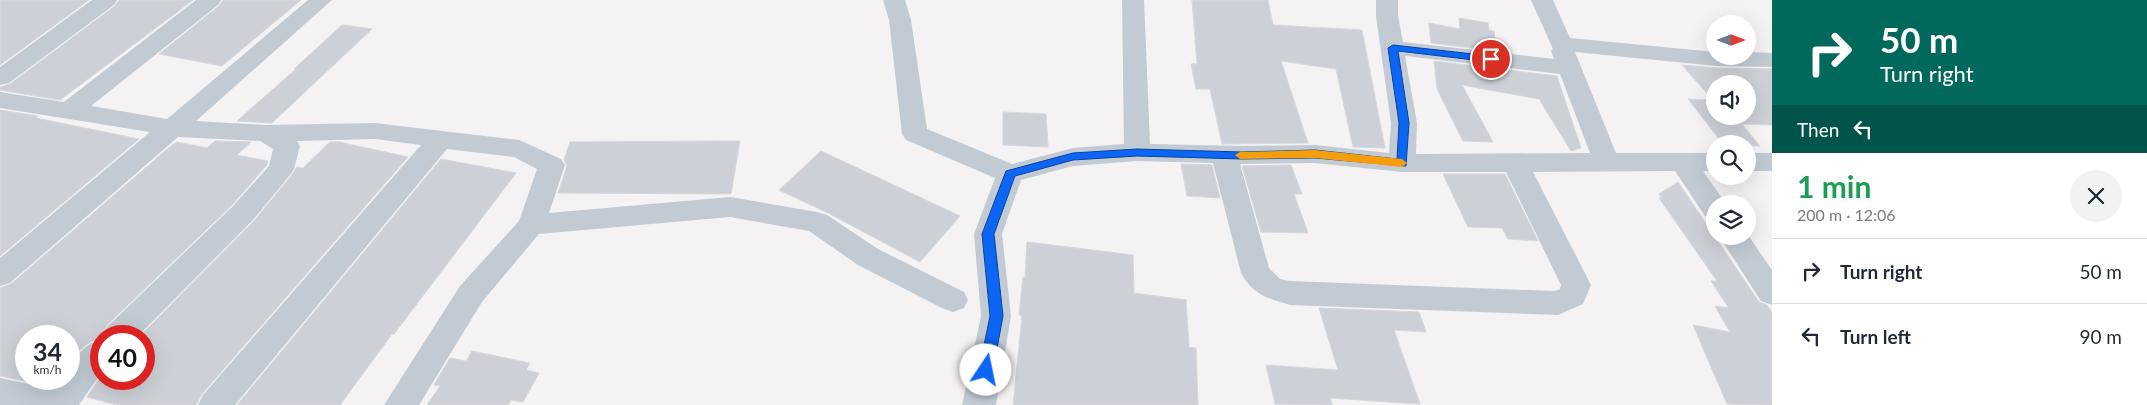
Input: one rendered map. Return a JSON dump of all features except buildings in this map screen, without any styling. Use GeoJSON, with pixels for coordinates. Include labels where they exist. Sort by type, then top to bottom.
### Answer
{"type":"FeatureCollection","features":[{"type":"Feature","properties":{"kind":"street"},"geometry":{"type":"LineString","coordinates":[[0,78],[106,0]]}},
{"type":"Feature","properties":{"kind":"street"},"geometry":{"type":"LineString","coordinates":[[69,112],[210,0]]}},
{"type":"Feature","properties":{"kind":"street"},"geometry":{"type":"LineString","coordinates":[[0,275],[174,128],[321,0]]}},
{"type":"Feature","properties":{"kind":"street"},"geometry":{"type":"LineString","coordinates":[[894,0],[900,20],[915,134],[1010,174],[1073,157],[1137,152],[1242,156],[1315,154],[1402,163],[1706,162]]}},
{"type":"Feature","properties":{"kind":"street"},"geometry":{"type":"LineString","coordinates":[[1133,0],[1137,152]]}},
{"type":"Feature","properties":{"kind":"street"},"geometry":{"type":"LineString","coordinates":[[1387,0],[1404,123],[1402,163]]}},
{"type":"Feature","properties":{"kind":"street"},"geometry":{"type":"LineString","coordinates":[[1542,0],[1561,44],[1606,162]]}},
{"type":"Feature","properties":{"kind":"street"},"geometry":{"type":"LineString","coordinates":[[1561,44],[1716,59],[1772,60]]}},
{"type":"Feature","properties":{"kind":"street"},"geometry":{"type":"LineString","coordinates":[[1393,48],[1570,68]]}},
{"type":"Feature","properties":{"kind":"street"},"geometry":{"type":"LineString","coordinates":[[0,100],[174,128],[266,133],[375,131],[519,149],[552,165],[531,225],[471,294],[401,405]]}},
{"type":"Feature","properties":{"kind":"street"},"geometry":{"type":"LineString","coordinates":[[129,325],[243,214],[281,169],[287,146],[266,133]]}},
{"type":"Feature","properties":{"kind":"street"},"geometry":{"type":"LineString","coordinates":[[215,405],[442,139]]}},
{"type":"Feature","properties":{"kind":"street"},"geometry":{"type":"LineString","coordinates":[[1224,154],[1256,273],[1270,287],[1290,292],[1558,303],[1572,296],[1576,285],[1515,162]]}},
{"type":"Feature","properties":{"kind":"street"},"geometry":{"type":"LineString","coordinates":[[1683,162],[1706,196]]}},
{"type":"Feature","properties":{"kind":"street"},"geometry":{"type":"LineString","coordinates":[[1756,162],[1772,162]]}},
{"type":"Feature","properties":{"kind":"street"},"geometry":{"type":"LineString","coordinates":[[979,405],[996,316],[988,234],[1010,174]]}},
{"type":"Feature","properties":{"kind":"street"},"geometry":{"type":"LineString","coordinates":[[531,225],[730,207],[817,222],[868,256],[953,300]]}},
{"type":"Feature","properties":{"kind":"street"},"geometry":{"type":"LineString","coordinates":[[1739,245],[1772,293]]}},
{"type":"Feature","properties":{"kind":"street"},"geometry":{"type":"LineString","coordinates":[[0,392],[61,405],[90,364]]}},
{"type":"Feature","properties":{"kind":"slow traffic"},"geometry":{"type":"LineString","coordinates":[[1240,155],[1315,154],[1402,163]]}},
{"type":"Feature","properties":{"kind":"route"},"geometry":{"type":"LineString","coordinates":[[986,370],[996,316],[988,234],[1010,174],[1073,157],[1137,152],[1242,156],[1315,154],[1402,163],[1404,123],[1393,48],[1491,59]]}}]}
